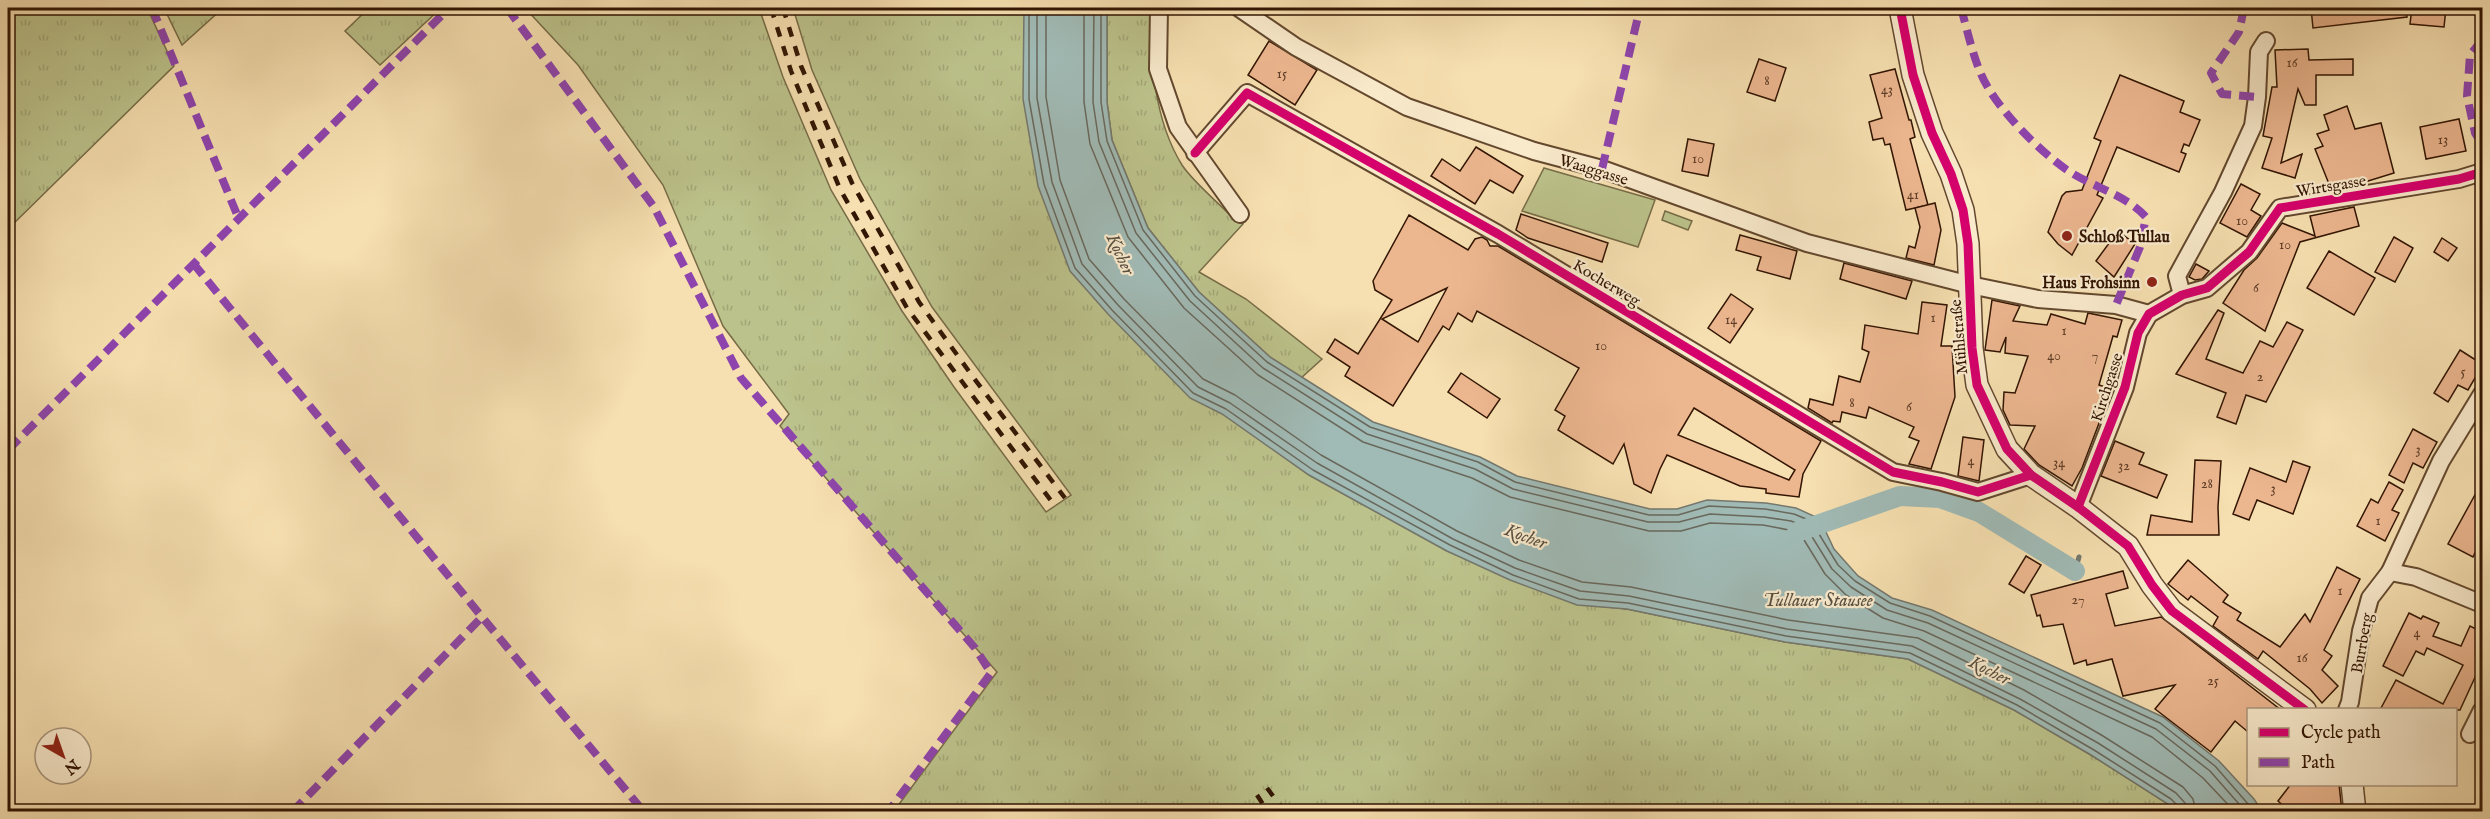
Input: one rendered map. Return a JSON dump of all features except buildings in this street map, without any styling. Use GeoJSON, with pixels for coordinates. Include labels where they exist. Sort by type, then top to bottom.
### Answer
{"type":"FeatureCollection","features":[{"type":"Feature","properties":{"kind":"street"},"geometry":{"type":"LineString","coordinates":[[1159,8],[1158,69],[1178,127],[1240,214]]}},
{"type":"Feature","properties":{"kind":"street","name":"Waaggasse"},"geometry":{"type":"LineString","coordinates":[[1239,8],[1296,47],[1407,107],[1534,151],[1602,169],[1807,243],[1970,285],[2038,299],[2116,305],[2149,314]]}},
{"type":"Feature","properties":{"kind":"street","name":"Mühlstraße"},"geometry":{"type":"LineString","coordinates":[[1900,8],[1913,75],[1932,133],[1951,174],[1963,210],[1968,244],[1972,348],[1977,385],[2007,449],[2031,475],[2078,507],[2128,546],[2152,585],[2172,611],[2302,708]]}},
{"type":"Feature","properties":{"kind":"street"},"geometry":{"type":"LineString","coordinates":[[2149,314],[2182,295],[2177,276],[2223,192],[2253,126],[2259,52],[2266,41]]}},
{"type":"Feature","properties":{"kind":"street","name":"Kocherweg"},"geometry":{"type":"LineString","coordinates":[[1195,153],[1247,93],[1498,234],[1893,472],[1978,492],[2031,475]]}},
{"type":"Feature","properties":{"kind":"street","name":"Wirtsgasse"},"geometry":{"type":"LineString","coordinates":[[2182,295],[2207,288],[2249,252],[2280,208],[2459,179],[2482,172]]}},
{"type":"Feature","properties":{"kind":"street","name":"Kirchgasse"},"geometry":{"type":"LineString","coordinates":[[2078,507],[2125,387],[2138,333],[2149,314]]}},
{"type":"Feature","properties":{"kind":"street","name":"Burrberg"},"geometry":{"type":"LineString","coordinates":[[2348,708],[2361,631],[2370,598],[2390,572],[2440,461],[2482,394]]}},
{"type":"Feature","properties":{"kind":"street"},"geometry":{"type":"LineString","coordinates":[[2390,572],[2416,577],[2482,604]]}},
{"type":"Feature","properties":{"kind":"street"},"geometry":{"type":"LineString","coordinates":[[2470,734],[2482,710]]}},
{"type":"Feature","properties":{"kind":"street"},"geometry":{"type":"LineString","coordinates":[[2352,786],[2355,812]]}},
{"type":"Feature","properties":{"kind":"path"},"geometry":{"type":"LineString","coordinates":[[2482,269],[2477,277],[2482,303]]}},
{"type":"Feature","properties":{"kind":"green space"},"geometry":{"type":"Polygon","coordinates":[[[8,8],[147,8],[174,66],[8,229],[8,8]]]}},
{"type":"Feature","properties":{"kind":"green space"},"geometry":{"type":"Polygon","coordinates":[[[164,8],[223,8],[182,45],[164,8]]]}},
{"type":"Feature","properties":{"kind":"green space"},"geometry":{"type":"Polygon","coordinates":[[[369,8],[441,8],[380,65],[345,31],[369,8]]]}},
{"type":"Feature","properties":{"kind":"green space"},"geometry":{"type":"Polygon","coordinates":[[[525,8],[759,8],[783,77],[831,190],[902,311],[954,387],[1046,512],[1071,495],[932,307],[860,179],[812,70],[793,8],[1037,8],[1072,161],[1274,450],[1309,475],[1447,551],[1577,604],[1627,609],[1785,642],[1908,659],[2014,710],[2091,755],[2168,804],[2175,811],[894,811],[997,672],[780,426],[789,414],[723,326],[663,185],[578,65],[525,8]]]}},
{"type":"Feature","properties":{"kind":"green space"},"geometry":{"type":"Polygon","coordinates":[[[1107,8],[1151,8],[1153,68],[1165,129],[1182,165],[1234,219],[1243,224],[1199,272],[1246,299],[1322,359],[1301,378],[1270,357],[1199,292],[1148,228],[1112,140],[1107,102],[1107,8]]]}},
{"type":"Feature","properties":{"kind":"green space"},"geometry":{"type":"Polygon","coordinates":[[[1544,168],[1655,200],[1638,247],[1522,211],[1544,168]]]}},
{"type":"Feature","properties":{"kind":"green space"},"geometry":{"type":"Polygon","coordinates":[[[1665,211],[1692,221],[1688,230],[1662,220],[1665,211]]]}},
{"type":"Feature","properties":{"kind":"water"},"geometry":{"type":"Polygon","coordinates":[[[1024,8],[1107,8],[1107,102],[1112,140],[1148,228],[1199,292],[1270,357],[1373,422],[1480,457],[1517,476],[1650,509],[1677,509],[1707,500],[1766,503],[1796,508],[1816,517],[1834,549],[1858,576],[1892,598],[1932,610],[2163,717],[2219,761],[2262,811],[2175,811],[2168,804],[2091,755],[2014,710],[1908,659],[1785,642],[1627,609],[1577,605],[1510,580],[1447,551],[1309,475],[1222,414],[1190,398],[1108,314],[1070,271],[1038,186],[1023,99],[1024,8]]]}},
{"type":"Feature","properties":{"kind":"waterway"},"geometry":{"type":"LineString","coordinates":[[1797,532],[1900,496],[1940,498],[1979,512],[2075,571]]}},
{"type":"Feature","properties":{"kind":"waterway"},"geometry":{"type":"LineString","coordinates":[[2075,571],[2079,557]]}},
{"type":"Feature","properties":{"kind":"railway"},"geometry":{"type":"LineString","coordinates":[[771,8],[791,71],[840,189],[907,308],[1055,506]]}},
{"type":"Feature","properties":{"kind":"railway"},"geometry":{"type":"LineString","coordinates":[[783,8],[801,66],[852,183],[919,302],[1065,498]]}},
{"type":"Feature","properties":{"kind":"railway"},"geometry":{"type":"LineString","coordinates":[[1267,788],[1285,812]]}},
{"type":"Feature","properties":{"kind":"railway"},"geometry":{"type":"LineString","coordinates":[[1257,795],[1268,812]]}},
{"type":"Feature","properties":{"kind":"marked path"},"geometry":{"type":"LineString","coordinates":[[152,8],[238,217]]}},
{"type":"Feature","properties":{"kind":"marked path"},"geometry":{"type":"LineString","coordinates":[[8,450],[449,8]]}},
{"type":"Feature","properties":{"kind":"marked path"},"geometry":{"type":"LineString","coordinates":[[507,8],[654,207],[741,378],[975,648],[991,673],[888,812]]}},
{"type":"Feature","properties":{"kind":"marked path"},"geometry":{"type":"LineString","coordinates":[[1602,169],[1640,8]]}},
{"type":"Feature","properties":{"kind":"marked path"},"geometry":{"type":"LineString","coordinates":[[1961,8],[1981,74],[1996,100],[2018,127],[2067,170],[2128,202],[2146,217],[2140,247],[2116,305]]}},
{"type":"Feature","properties":{"kind":"marked path"},"geometry":{"type":"LineString","coordinates":[[2244,8],[2239,32],[2211,73],[2222,94],[2257,97]]}},
{"type":"Feature","properties":{"kind":"marked path"},"geometry":{"type":"LineString","coordinates":[[2482,40],[2470,55],[2467,96],[2475,133],[2482,144]]}},
{"type":"Feature","properties":{"kind":"marked path"},"geometry":{"type":"LineString","coordinates":[[193,263],[482,617]]}},
{"type":"Feature","properties":{"kind":"marked path"},"geometry":{"type":"LineString","coordinates":[[292,812],[482,617],[644,812]]}},
{"type":"Feature","properties":{"kind":"cycle path"},"geometry":{"type":"LineString","coordinates":[[1900,8],[1913,75],[1932,133],[1951,174],[1963,210],[1968,244],[1972,348],[1977,385],[2007,449],[2031,475],[2078,507],[2128,546],[2152,585],[2172,611],[2302,708]]}},
{"type":"Feature","properties":{"kind":"cycle path"},"geometry":{"type":"LineString","coordinates":[[1195,153],[1247,93],[1498,234],[1893,472],[1978,492],[2031,475]]}},
{"type":"Feature","properties":{"kind":"cycle path"},"geometry":{"type":"LineString","coordinates":[[2078,507],[2125,387],[2138,333],[2149,314],[2182,295],[2207,288],[2249,252],[2280,208],[2459,179],[2482,172]]}},
{"type":"Feature","properties":{"kind":"place","name":"Schloß Tullau"},"geometry":{"type":"Point","coordinates":[2067,236]}},
{"type":"Feature","properties":{"kind":"place","name":"Haus Frohsinn"},"geometry":{"type":"Point","coordinates":[2152,282]}},
{"type":"Feature","properties":{"kind":"water label","name":"Kocher"},"geometry":{"type":"Point","coordinates":[1121,254]}},
{"type":"Feature","properties":{"kind":"water label","name":"Kocher"},"geometry":{"type":"Point","coordinates":[1526,536]}},
{"type":"Feature","properties":{"kind":"water label","name":"Tullauer Stausee"},"geometry":{"type":"Point","coordinates":[1818,600]}},
{"type":"Feature","properties":{"kind":"water label","name":"Kocher"},"geometry":{"type":"Point","coordinates":[1990,670]}}]}
